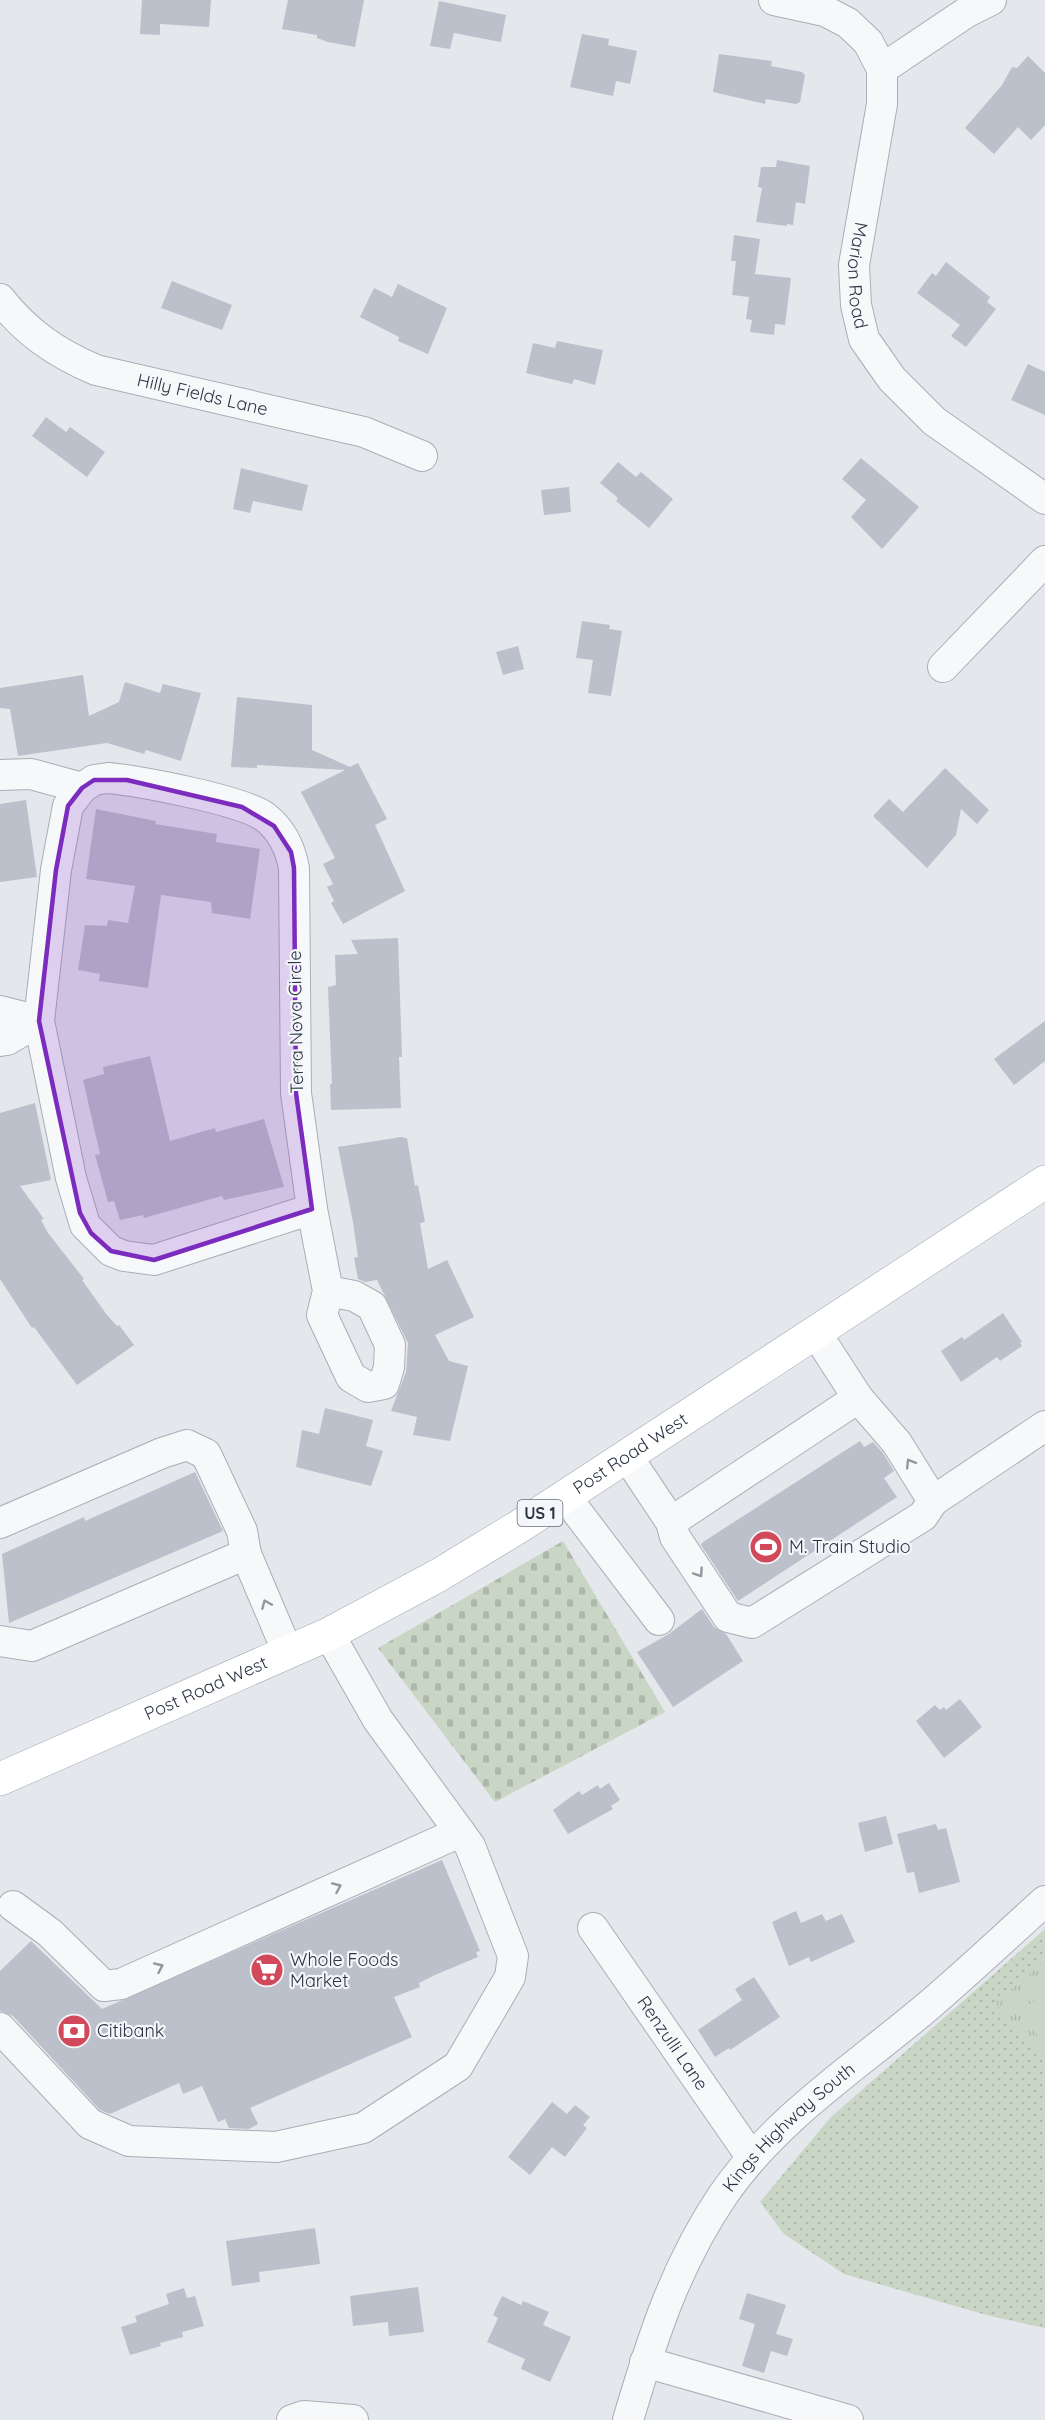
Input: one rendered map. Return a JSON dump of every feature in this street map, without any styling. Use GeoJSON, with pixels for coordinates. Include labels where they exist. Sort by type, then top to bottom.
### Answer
{"type":"FeatureCollection","features":[{"type":"Feature","properties":{"kind":"main road","name":"Post Road West"},"geometry":{"type":"LineString","coordinates":[[0,1779],[329,1634],[439,1575],[566,1496],[1045,1182]]}},
{"type":"Feature","properties":{"kind":"street","name":"Marion Road"},"geometry":{"type":"LineString","coordinates":[[774,0],[825,11],[848,23],[868,42],[882,69],[882,104],[854,265],[856,305],[864,339],[892,379],[934,422],[1045,499]]}},
{"type":"Feature","properties":{"kind":"street"},"geometry":{"type":"LineString","coordinates":[[882,69],[967,12],[991,0]]}},
{"type":"Feature","properties":{"kind":"street","name":"Hilly Fields Lane"},"geometry":{"type":"LineString","coordinates":[[0,299],[33,336],[64,356],[96,370],[364,432],[422,456]]}},
{"type":"Feature","properties":{"kind":"street"},"geometry":{"type":"LineString","coordinates":[[944,667],[1045,561]]}},
{"type":"Feature","properties":{"kind":"street"},"geometry":{"type":"LineString","coordinates":[[0,775],[31,774],[82,788],[68,806],[65,818],[44,962],[39,1021],[80,1213],[91,1233],[111,1251],[139,1259],[165,1257],[312,1209]]}},
{"type":"Feature","properties":{"kind":"street","name":"Terra Nova Circle"},"geometry":{"type":"LineString","coordinates":[[82,788],[94,780],[108,778],[127,780],[242,807],[263,816],[284,838],[291,852],[294,868],[296,1093],[312,1209],[328,1291]]}},
{"type":"Feature","properties":{"kind":"street"},"geometry":{"type":"LineString","coordinates":[[0,1011],[39,1021]]}},
{"type":"Feature","properties":{"kind":"street"},"geometry":{"type":"LineString","coordinates":[[0,1041],[6,1040],[39,1021]]}},
{"type":"Feature","properties":{"kind":"street"},"geometry":{"type":"LineString","coordinates":[[816,1333],[858,1398],[897,1443],[933,1501]]}},
{"type":"Feature","properties":{"kind":"street"},"geometry":{"type":"LineString","coordinates":[[671,1522],[858,1398]]}},
{"type":"Feature","properties":{"kind":"street"},"geometry":{"type":"LineString","coordinates":[[627,1456],[671,1522],[675,1538],[728,1617],[752,1623],[923,1516],[933,1501],[1045,1426]]}},
{"type":"Feature","properties":{"kind":"street"},"geometry":{"type":"LineString","coordinates":[[0,1522],[162,1453],[187,1445],[206,1454],[242,1531],[246,1554],[288,1653]]}},
{"type":"Feature","properties":{"kind":"street"},"geometry":{"type":"LineString","coordinates":[[566,1496],[659,1620]]}},
{"type":"Feature","properties":{"kind":"street"},"geometry":{"type":"LineString","coordinates":[[0,1641],[32,1646],[246,1554]]}},
{"type":"Feature","properties":{"kind":"street"},"geometry":{"type":"LineString","coordinates":[[0,2028],[90,2124],[129,2141],[276,2147],[363,2128],[458,2066],[510,1977],[513,1956],[470,1846],[378,1719],[329,1634]]}},
{"type":"Feature","properties":{"kind":"street"},"geometry":{"type":"LineString","coordinates":[[4,1905],[50,1933],[104,1986],[121,1984],[460,1832]]}},
{"type":"Feature","properties":{"kind":"street","name":"Kings Highway South"},"geometry":{"type":"LineString","coordinates":[[628,2420],[659,2319],[681,2269],[724,2195],[752,2158],[798,2110],[927,2008],[1045,1901]]}},
{"type":"Feature","properties":{"kind":"street","name":"Renzulli Lane"},"geometry":{"type":"LineString","coordinates":[[593,1928],[752,2158]]}},
{"type":"Feature","properties":{"kind":"street"},"geometry":{"type":"LineString","coordinates":[[645,2362],[848,2420]]}},
{"type":"Feature","properties":{"kind":"street"},"geometry":{"type":"LineString","coordinates":[[292,2420],[304,2416],[353,2420]]}},
{"type":"Feature","properties":{"kind":"highlighted area"},"geometry":{"type":"Polygon","coordinates":[[[94,780],[127,780],[242,807],[274,826],[291,852],[294,868],[296,1093],[312,1209],[154,1260],[111,1251],[91,1233],[80,1213],[39,1021],[56,870],[68,806],[82,788],[94,780]]]}},
{"type":"Feature","properties":{"kind":"green space"},"geometry":{"type":"Polygon","coordinates":[[[563,1541],[665,1712],[495,1802],[378,1648],[563,1541]]]}},
{"type":"Feature","properties":{"kind":"green space"},"geometry":{"type":"Polygon","coordinates":[[[1045,1929],[1045,2328],[990,2316],[844,2274],[784,2234],[760,2202],[830,2118],[1045,1929]]]}},
{"type":"Feature","properties":{"kind":"green space"},"geometry":{"type":"Polygon","coordinates":[[[1045,1961],[1045,2063],[995,2003],[1045,1961]]]}},
{"type":"Feature","properties":{"kind":"green space"},"geometry":{"type":"Polygon","coordinates":[[[1045,1991],[1045,2044],[1019,2013],[1045,1991]]]}},
{"type":"Feature","properties":{"kind":"building"},"geometry":{"type":"Polygon","coordinates":[[[142,0],[211,0],[209,27],[160,24],[160,35],[140,34],[142,0]]]}},
{"type":"Feature","properties":{"kind":"building"},"geometry":{"type":"Polygon","coordinates":[[[288,0],[364,0],[355,47],[328,42],[317,38],[317,35],[282,29],[288,0]]]}},
{"type":"Feature","properties":{"kind":"building"},"geometry":{"type":"Polygon","coordinates":[[[439,1],[506,15],[501,42],[454,33],[450,49],[430,46],[439,1]]]}},
{"type":"Feature","properties":{"kind":"building"},"geometry":{"type":"Polygon","coordinates":[[[582,34],[609,39],[608,45],[637,51],[630,84],[616,81],[613,96],[570,87],[582,34]]]}},
{"type":"Feature","properties":{"kind":"building"},"geometry":{"type":"Polygon","coordinates":[[[719,54],[772,61],[771,66],[802,72],[805,75],[800,102],[796,104],[766,99],[765,104],[713,92],[719,54]]]}},
{"type":"Feature","properties":{"kind":"building"},"geometry":{"type":"Polygon","coordinates":[[[1028,56],[1045,73],[1045,125],[1031,140],[1018,127],[994,154],[965,128],[1002,85],[1012,67],[1017,68],[1028,56]]]}},
{"type":"Feature","properties":{"kind":"building"},"geometry":{"type":"Polygon","coordinates":[[[777,160],[810,166],[805,204],[796,202],[793,225],[756,222],[762,188],[758,187],[761,167],[776,167],[777,160]]]}},
{"type":"Feature","properties":{"kind":"building"},"geometry":{"type":"Polygon","coordinates":[[[734,235],[760,239],[755,274],[791,278],[785,325],[775,324],[774,335],[750,332],[752,320],[746,319],[749,297],[732,295],[736,261],[731,261],[734,235]]]}},
{"type":"Feature","properties":{"kind":"building"},"geometry":{"type":"Polygon","coordinates":[[[946,262],[990,297],[987,302],[996,309],[966,347],[951,336],[960,325],[917,293],[932,273],[936,276],[946,262]]]}},
{"type":"Feature","properties":{"kind":"building"},"geometry":{"type":"Polygon","coordinates":[[[172,281],[232,305],[222,330],[161,308],[172,281]]]}},
{"type":"Feature","properties":{"kind":"building"},"geometry":{"type":"Polygon","coordinates":[[[398,284],[447,308],[428,354],[398,341],[399,337],[360,317],[374,288],[392,297],[398,284]]]}},
{"type":"Feature","properties":{"kind":"building"},"geometry":{"type":"Polygon","coordinates":[[[557,341],[603,350],[595,385],[574,379],[572,384],[526,373],[533,343],[555,348],[557,341]]]}},
{"type":"Feature","properties":{"kind":"building"},"geometry":{"type":"Polygon","coordinates":[[[1028,364],[1045,372],[1045,415],[1011,400],[1028,364]]]}},
{"type":"Feature","properties":{"kind":"building"},"geometry":{"type":"Polygon","coordinates":[[[46,417],[66,432],[70,427],[105,452],[87,477],[32,436],[46,417]]]}},
{"type":"Feature","properties":{"kind":"building"},"geometry":{"type":"Polygon","coordinates":[[[861,458],[919,507],[882,549],[851,517],[866,500],[842,479],[861,458]]]}},
{"type":"Feature","properties":{"kind":"building"},"geometry":{"type":"Polygon","coordinates":[[[618,462],[636,477],[641,472],[673,499],[649,528],[616,501],[618,498],[600,483],[618,462]]]}},
{"type":"Feature","properties":{"kind":"building"},"geometry":{"type":"Polygon","coordinates":[[[241,468],[308,485],[302,511],[253,501],[250,513],[233,509],[241,468]]]}},
{"type":"Feature","properties":{"kind":"building"},"geometry":{"type":"Polygon","coordinates":[[[569,487],[571,512],[544,515],[541,490],[569,487]]]}},
{"type":"Feature","properties":{"kind":"building"},"geometry":{"type":"Polygon","coordinates":[[[582,621],[610,625],[609,629],[622,631],[611,696],[588,693],[593,660],[576,658],[582,621]]]}},
{"type":"Feature","properties":{"kind":"building"},"geometry":{"type":"Polygon","coordinates":[[[518,646],[524,669],[503,675],[496,652],[518,646]]]}},
{"type":"Feature","properties":{"kind":"building"},"geometry":{"type":"Polygon","coordinates":[[[83,675],[89,716],[119,702],[125,682],[160,693],[163,684],[201,693],[181,761],[146,750],[144,754],[107,743],[18,756],[10,709],[0,708],[0,688],[83,675]]]}},
{"type":"Feature","properties":{"kind":"building"},"geometry":{"type":"Polygon","coordinates":[[[237,697],[312,705],[312,750],[350,767],[358,763],[387,819],[375,825],[405,891],[343,924],[331,903],[334,901],[327,887],[333,884],[323,864],[335,858],[301,792],[345,770],[257,765],[257,768],[231,767],[237,697]]]}},
{"type":"Feature","properties":{"kind":"building"},"geometry":{"type":"Polygon","coordinates":[[[945,768],[989,810],[977,824],[961,809],[956,835],[927,868],[873,816],[889,799],[903,812],[945,768]]]}},
{"type":"Feature","properties":{"kind":"building"},"geometry":{"type":"Polygon","coordinates":[[[26,800],[37,877],[0,882],[0,804],[26,800]]]}},
{"type":"Feature","properties":{"kind":"building"},"geometry":{"type":"Polygon","coordinates":[[[96,809],[156,821],[155,824],[217,834],[216,842],[260,849],[250,919],[212,913],[211,902],[161,895],[148,988],[99,981],[100,974],[78,970],[85,925],[107,926],[108,920],[128,923],[135,886],[86,879],[96,809]]]}},
{"type":"Feature","properties":{"kind":"building"},"geometry":{"type":"Polygon","coordinates":[[[398,938],[402,1057],[399,1057],[401,1108],[331,1110],[328,987],[336,985],[335,955],[358,954],[351,940],[398,938]]]}},
{"type":"Feature","properties":{"kind":"building"},"geometry":{"type":"Polygon","coordinates":[[[1045,1021],[1045,1061],[1014,1085],[994,1059],[1045,1021]]]}},
{"type":"Feature","properties":{"kind":"building"},"geometry":{"type":"Polygon","coordinates":[[[150,1056],[170,1141],[215,1128],[216,1132],[264,1119],[284,1187],[224,1200],[222,1196],[144,1218],[143,1215],[120,1220],[114,1201],[108,1202],[95,1155],[100,1154],[83,1080],[104,1074],[103,1067],[150,1056]]]}},
{"type":"Feature","properties":{"kind":"building"},"geometry":{"type":"Polygon","coordinates":[[[35,1103],[51,1180],[20,1186],[44,1219],[41,1220],[48,1233],[84,1279],[82,1280],[107,1315],[117,1326],[119,1325],[134,1345],[77,1385],[34,1327],[32,1328],[0,1279],[0,1113],[35,1103]]]}},
{"type":"Feature","properties":{"kind":"building"},"geometry":{"type":"Polygon","coordinates":[[[407,1138],[415,1186],[418,1185],[425,1222],[420,1223],[428,1269],[447,1260],[474,1317],[435,1335],[449,1361],[468,1366],[450,1441],[413,1435],[417,1417],[391,1411],[406,1372],[408,1343],[377,1280],[365,1282],[358,1279],[354,1258],[358,1257],[353,1222],[338,1147],[407,1138]]]}},
{"type":"Feature","properties":{"kind":"building"},"geometry":{"type":"Polygon","coordinates":[[[1003,1313],[1022,1342],[1020,1343],[1022,1346],[1000,1361],[997,1357],[961,1382],[941,1351],[962,1337],[964,1340],[1003,1313]]]}},
{"type":"Feature","properties":{"kind":"building"},"geometry":{"type":"Polygon","coordinates":[[[325,1408],[373,1420],[366,1446],[383,1451],[371,1486],[296,1467],[302,1430],[319,1434],[325,1408]]]}},
{"type":"Feature","properties":{"kind":"building"},"geometry":{"type":"Polygon","coordinates":[[[860,1441],[864,1447],[873,1442],[883,1453],[894,1471],[884,1478],[897,1497],[738,1601],[701,1545],[703,1542],[860,1441]]]}},
{"type":"Feature","properties":{"kind":"building"},"geometry":{"type":"Polygon","coordinates":[[[195,1472],[223,1531],[9,1623],[2,1554],[84,1517],[85,1521],[195,1472]]]}},
{"type":"Feature","properties":{"kind":"building"},"geometry":{"type":"Polygon","coordinates":[[[702,1609],[714,1627],[726,1634],[743,1661],[673,1707],[637,1652],[669,1634],[702,1609]]]}},
{"type":"Feature","properties":{"kind":"building"},"geometry":{"type":"Polygon","coordinates":[[[960,1699],[982,1727],[944,1758],[916,1721],[935,1705],[940,1710],[944,1707],[946,1710],[960,1699]]]}},
{"type":"Feature","properties":{"kind":"building"},"geometry":{"type":"Polygon","coordinates":[[[609,1783],[620,1800],[611,1806],[613,1809],[568,1834],[553,1810],[579,1791],[582,1795],[598,1785],[600,1789],[609,1783]]]}},
{"type":"Feature","properties":{"kind":"building"},"geometry":{"type":"Polygon","coordinates":[[[886,1816],[893,1844],[865,1852],[858,1823],[886,1816]]]}},
{"type":"Feature","properties":{"kind":"building"},"geometry":{"type":"Polygon","coordinates":[[[936,1824],[938,1830],[946,1828],[960,1882],[919,1893],[914,1872],[907,1873],[897,1834],[936,1824]]]}},
{"type":"Feature","properties":{"kind":"building"},"geometry":{"type":"Polygon","coordinates":[[[442,1860],[480,1951],[476,1952],[478,1957],[435,1975],[419,1983],[420,1987],[394,1997],[412,2037],[250,2108],[258,2124],[249,2129],[229,2128],[225,2119],[218,2122],[202,2086],[183,2094],[179,2083],[110,2114],[100,2110],[13,2016],[0,2011],[0,1971],[31,1941],[102,2009],[442,1860]]]}},
{"type":"Feature","properties":{"kind":"building"},"geometry":{"type":"Polygon","coordinates":[[[796,1911],[801,1923],[822,1914],[826,1921],[842,1914],[855,1942],[811,1962],[809,1957],[789,1966],[772,1922],[796,1911]]]}},
{"type":"Feature","properties":{"kind":"building"},"geometry":{"type":"Polygon","coordinates":[[[754,1977],[780,2017],[730,2050],[729,2048],[715,2057],[698,2030],[742,2000],[735,1989],[754,1977]]]}},
{"type":"Feature","properties":{"kind":"building"},"geometry":{"type":"Polygon","coordinates":[[[552,2102],[567,2114],[575,2105],[590,2117],[583,2125],[587,2128],[565,2157],[552,2147],[530,2175],[508,2157],[552,2102]]]}},
{"type":"Feature","properties":{"kind":"building"},"geometry":{"type":"Polygon","coordinates":[[[315,2228],[320,2264],[259,2272],[260,2282],[232,2286],[226,2241],[315,2228]]]}},
{"type":"Feature","properties":{"kind":"building"},"geometry":{"type":"Polygon","coordinates":[[[418,2287],[424,2332],[389,2336],[388,2322],[353,2326],[350,2296],[418,2287]]]}},
{"type":"Feature","properties":{"kind":"building"},"geometry":{"type":"Polygon","coordinates":[[[184,2288],[187,2298],[195,2296],[204,2326],[182,2332],[183,2337],[160,2343],[161,2346],[130,2355],[121,2327],[137,2322],[135,2316],[169,2304],[166,2294],[184,2288]]]}},
{"type":"Feature","properties":{"kind":"building"},"geometry":{"type":"Polygon","coordinates":[[[747,2293],[786,2305],[776,2334],[793,2339],[787,2356],[771,2351],[764,2373],[742,2366],[755,2324],[739,2319],[747,2293]]]}},
{"type":"Feature","properties":{"kind":"building"},"geometry":{"type":"Polygon","coordinates":[[[502,2296],[521,2305],[523,2301],[549,2312],[543,2325],[571,2337],[550,2382],[521,2369],[525,2359],[487,2342],[498,2318],[493,2315],[502,2296]]]}},
{"type":"Feature","properties":{"kind":"place","name":"M. Train Studio"},"geometry":{"type":"Point","coordinates":[766,1547]}},
{"type":"Feature","properties":{"kind":"place","name":"Whole Foods Market"},"geometry":{"type":"Point","coordinates":[267,1970]}},
{"type":"Feature","properties":{"kind":"place","name":"Citibank"},"geometry":{"type":"Point","coordinates":[74,2031]}}]}
